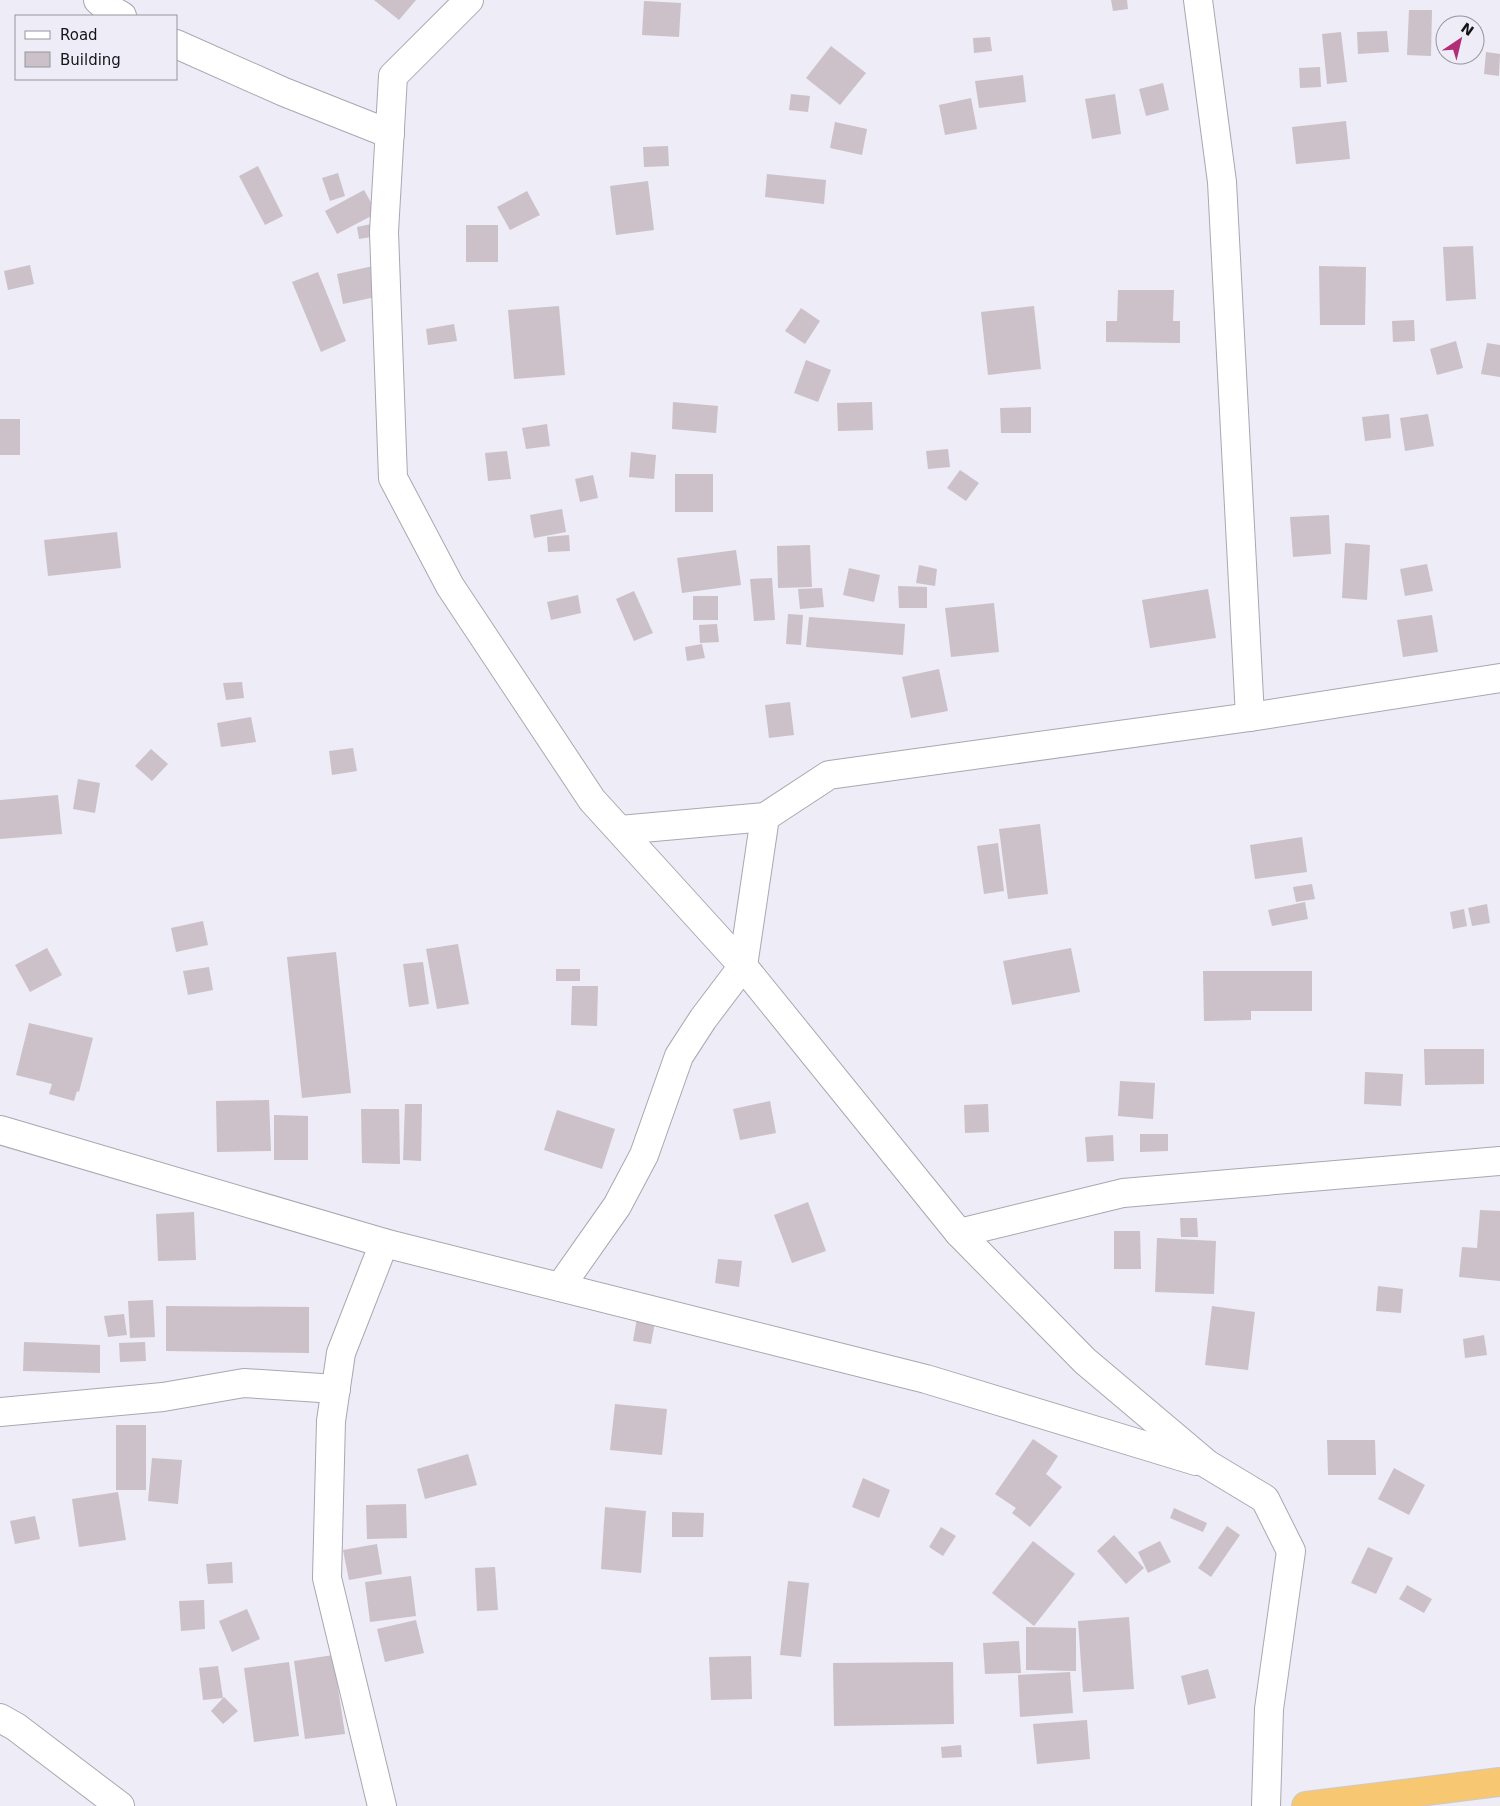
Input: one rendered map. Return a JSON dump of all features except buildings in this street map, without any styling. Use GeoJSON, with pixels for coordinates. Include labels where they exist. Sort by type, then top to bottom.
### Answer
{"type":"FeatureCollection","features":[{"type":"Feature","properties":{"kind":"highway"},"geometry":{"type":"LineString","coordinates":[[1306,1806],[1500,1782]]}},
{"type":"Feature","properties":{"kind":"street"},"geometry":{"type":"LineString","coordinates":[[98,0],[104,6],[120,15]]}},
{"type":"Feature","properties":{"kind":"street"},"geometry":{"type":"LineString","coordinates":[[468,0],[393,76],[384,232],[393,478],[450,586],[592,800],[743,966],[960,1233],[1086,1360],[1207,1464],[1265,1499],[1291,1551],[1269,1709],[1266,1806]]}},
{"type":"Feature","properties":{"kind":"street"},"geometry":{"type":"LineString","coordinates":[[1198,0],[1222,182],[1250,717]]}},
{"type":"Feature","properties":{"kind":"street"},"geometry":{"type":"LineString","coordinates":[[178,45],[284,92],[390,134]]}},
{"type":"Feature","properties":{"kind":"street"},"geometry":{"type":"LineString","coordinates":[[620,830],[764,817],[829,775],[1250,717],[1500,678]]}},
{"type":"Feature","properties":{"kind":"street"},"geometry":{"type":"LineString","coordinates":[[560,1287],[617,1206],[640,1163],[679,1056],[703,1019],[743,966],[764,817]]}},
{"type":"Feature","properties":{"kind":"street"},"geometry":{"type":"LineString","coordinates":[[0,1130],[384,1242],[926,1379],[1207,1464]]}},
{"type":"Feature","properties":{"kind":"street"},"geometry":{"type":"LineString","coordinates":[[960,1233],[1123,1193],[1500,1161]]}},
{"type":"Feature","properties":{"kind":"street"},"geometry":{"type":"LineString","coordinates":[[382,1806],[327,1578],[331,1420],[341,1353],[384,1242]]}},
{"type":"Feature","properties":{"kind":"street"},"geometry":{"type":"LineString","coordinates":[[0,1412],[163,1397],[244,1383],[336,1389]]}},
{"type":"Feature","properties":{"kind":"street"},"geometry":{"type":"LineString","coordinates":[[0,1718],[16,1727],[120,1806]]}}]}
